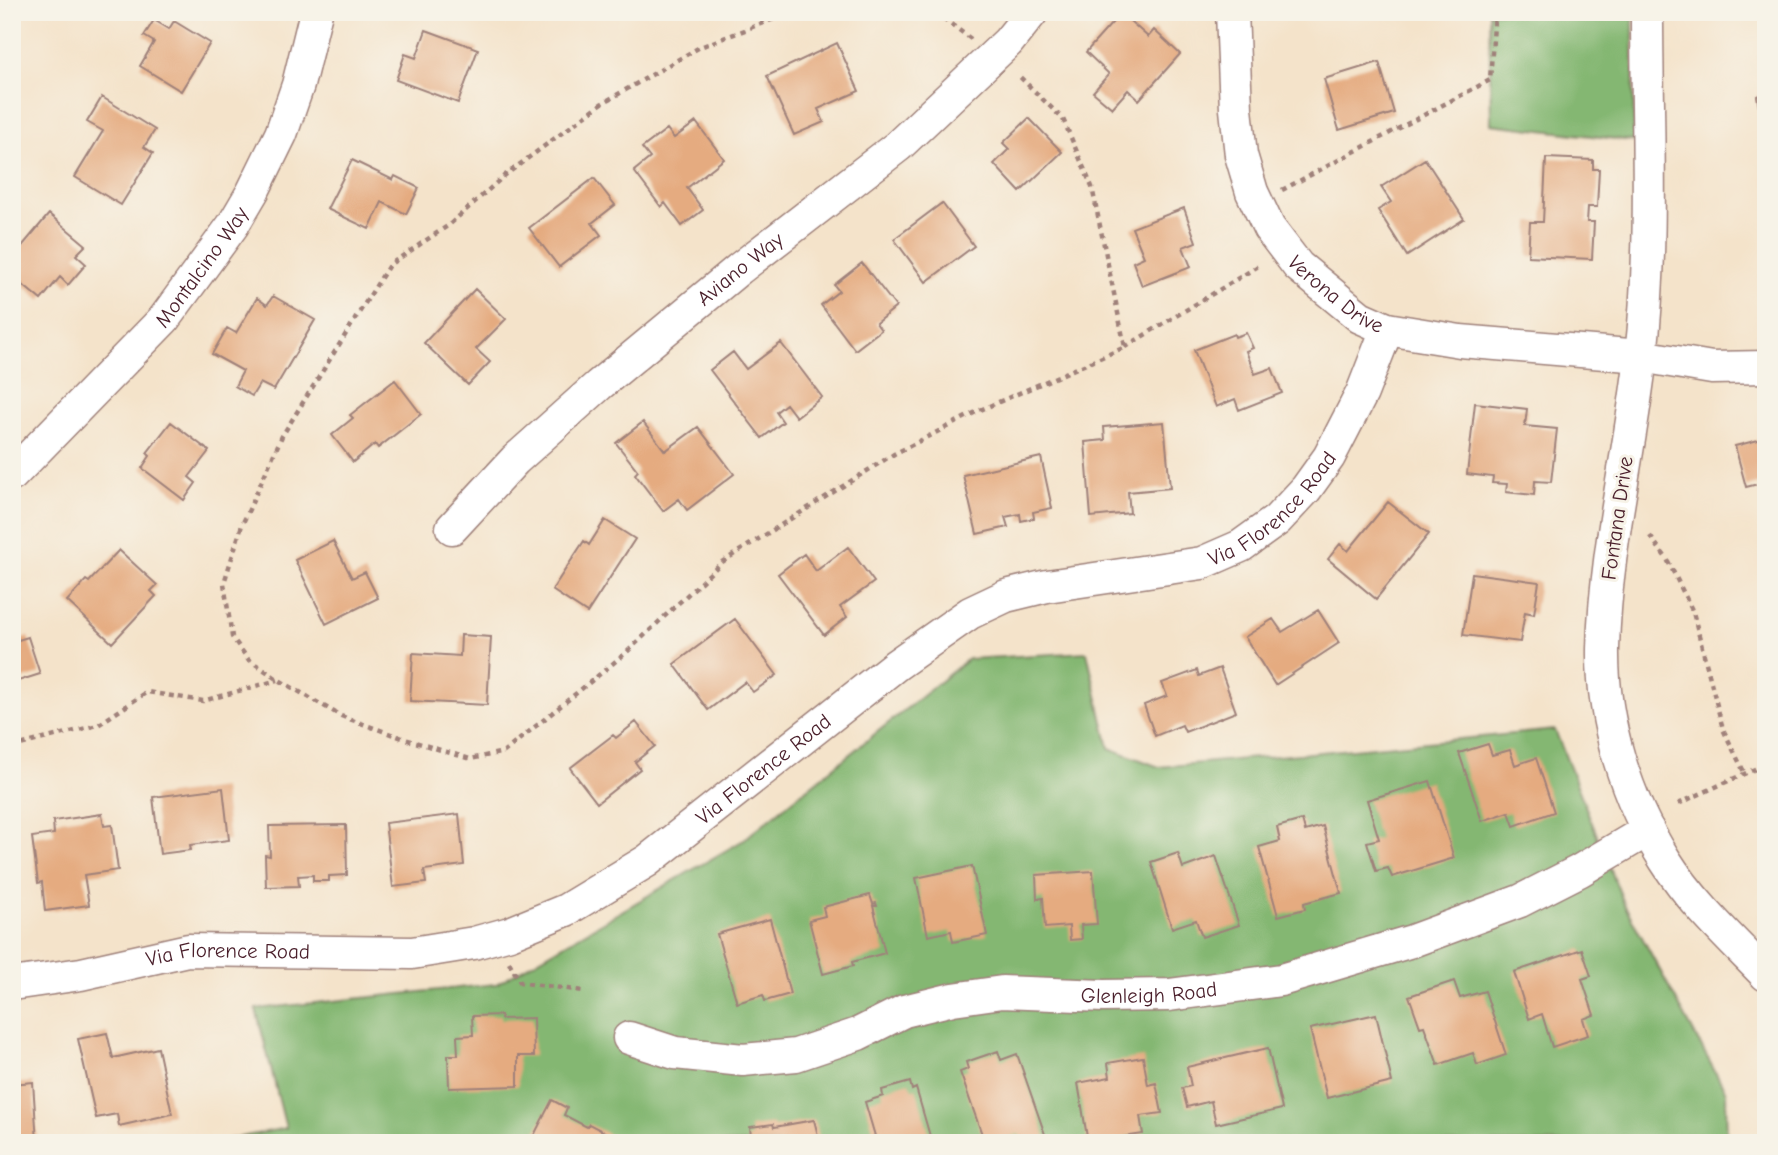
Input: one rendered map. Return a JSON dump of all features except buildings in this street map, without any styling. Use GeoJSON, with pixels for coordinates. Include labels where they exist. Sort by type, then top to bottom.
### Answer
{"type":"FeatureCollection","features":[{"type":"Feature","properties":{"kind":"street","name":"Montalcino Way"},"geometry":{"type":"LineString","coordinates":[[12,475],[164,319],[233,225],[281,134],[298,85],[316,12]]}},
{"type":"Feature","properties":{"kind":"street","name":"Aviano Way"},"geometry":{"type":"LineString","coordinates":[[452,528],[515,460],[599,385],[739,269],[898,146],[1008,41],[1032,12]]}},
{"type":"Feature","properties":{"kind":"street","name":"Verona Drive"},"geometry":{"type":"LineString","coordinates":[[1232,12],[1241,155],[1252,192],[1269,228],[1298,266],[1360,317],[1387,329],[1460,341],[1641,356],[1712,368],[1766,366]]}},
{"type":"Feature","properties":{"kind":"street","name":"Fontana Drive"},"geometry":{"type":"LineString","coordinates":[[1647,12],[1647,276],[1641,356],[1607,584],[1603,652],[1607,703],[1617,751],[1631,792],[1665,860],[1691,896],[1766,975]]}},
{"type":"Feature","properties":{"kind":"street","name":"Via Florence Road"},"geometry":{"type":"LineString","coordinates":[[12,984],[81,974],[188,950],[412,953],[474,943],[510,933],[566,910],[647,861],[897,665],[970,613],[1006,596],[1047,586],[1202,563],[1241,546],[1278,520],[1307,489],[1329,457],[1362,393],[1387,329]]}},
{"type":"Feature","properties":{"kind":"street","name":"Glenleigh Road"},"geometry":{"type":"LineString","coordinates":[[629,1038],[675,1053],[743,1060],[796,1055],[858,1034],[904,1011],[977,995],[1002,992],[1104,996],[1169,995],[1281,980],[1389,949],[1508,906],[1579,871],[1648,830]]}},
{"type":"Feature","properties":{"kind":"path"},"geometry":{"type":"LineString","coordinates":[[792,12],[700,47],[601,104],[504,176],[449,225],[389,265],[282,436],[242,525],[223,583],[232,637],[247,659],[341,716],[470,759],[504,752],[626,652],[722,562],[894,454],[978,411],[1125,347],[1255,270],[1283,246]]}},
{"type":"Feature","properties":{"kind":"path"},"geometry":{"type":"LineString","coordinates":[[1275,194],[1490,80],[1495,12]]}},
{"type":"Feature","properties":{"kind":"path"},"geometry":{"type":"LineString","coordinates":[[1013,71],[1063,119],[1091,187],[1125,347]]}},
{"type":"Feature","properties":{"kind":"path"},"geometry":{"type":"LineString","coordinates":[[1650,536],[1667,559],[1693,612],[1723,729],[1745,774]]}},
{"type":"Feature","properties":{"kind":"path"},"geometry":{"type":"LineString","coordinates":[[12,747],[98,725],[148,692],[203,701],[279,680]]}},
{"type":"Feature","properties":{"kind":"path"},"geometry":{"type":"LineString","coordinates":[[1678,804],[1766,764]]}},
{"type":"Feature","properties":{"kind":"path"},"geometry":{"type":"LineString","coordinates":[[509,964],[520,982],[583,991]]}},
{"type":"Feature","properties":{"kind":"green space"},"geometry":{"type":"Polygon","coordinates":[[[1489,12],[1633,12],[1634,141],[1491,124],[1489,12]]]}},
{"type":"Feature","properties":{"kind":"green space"},"geometry":{"type":"Polygon","coordinates":[[[1087,652],[1109,748],[1159,767],[1555,730],[1625,906],[1726,1092],[1727,1143],[211,1143],[286,1128],[256,1009],[496,984],[742,841],[968,659],[1087,652]]]}}]}
